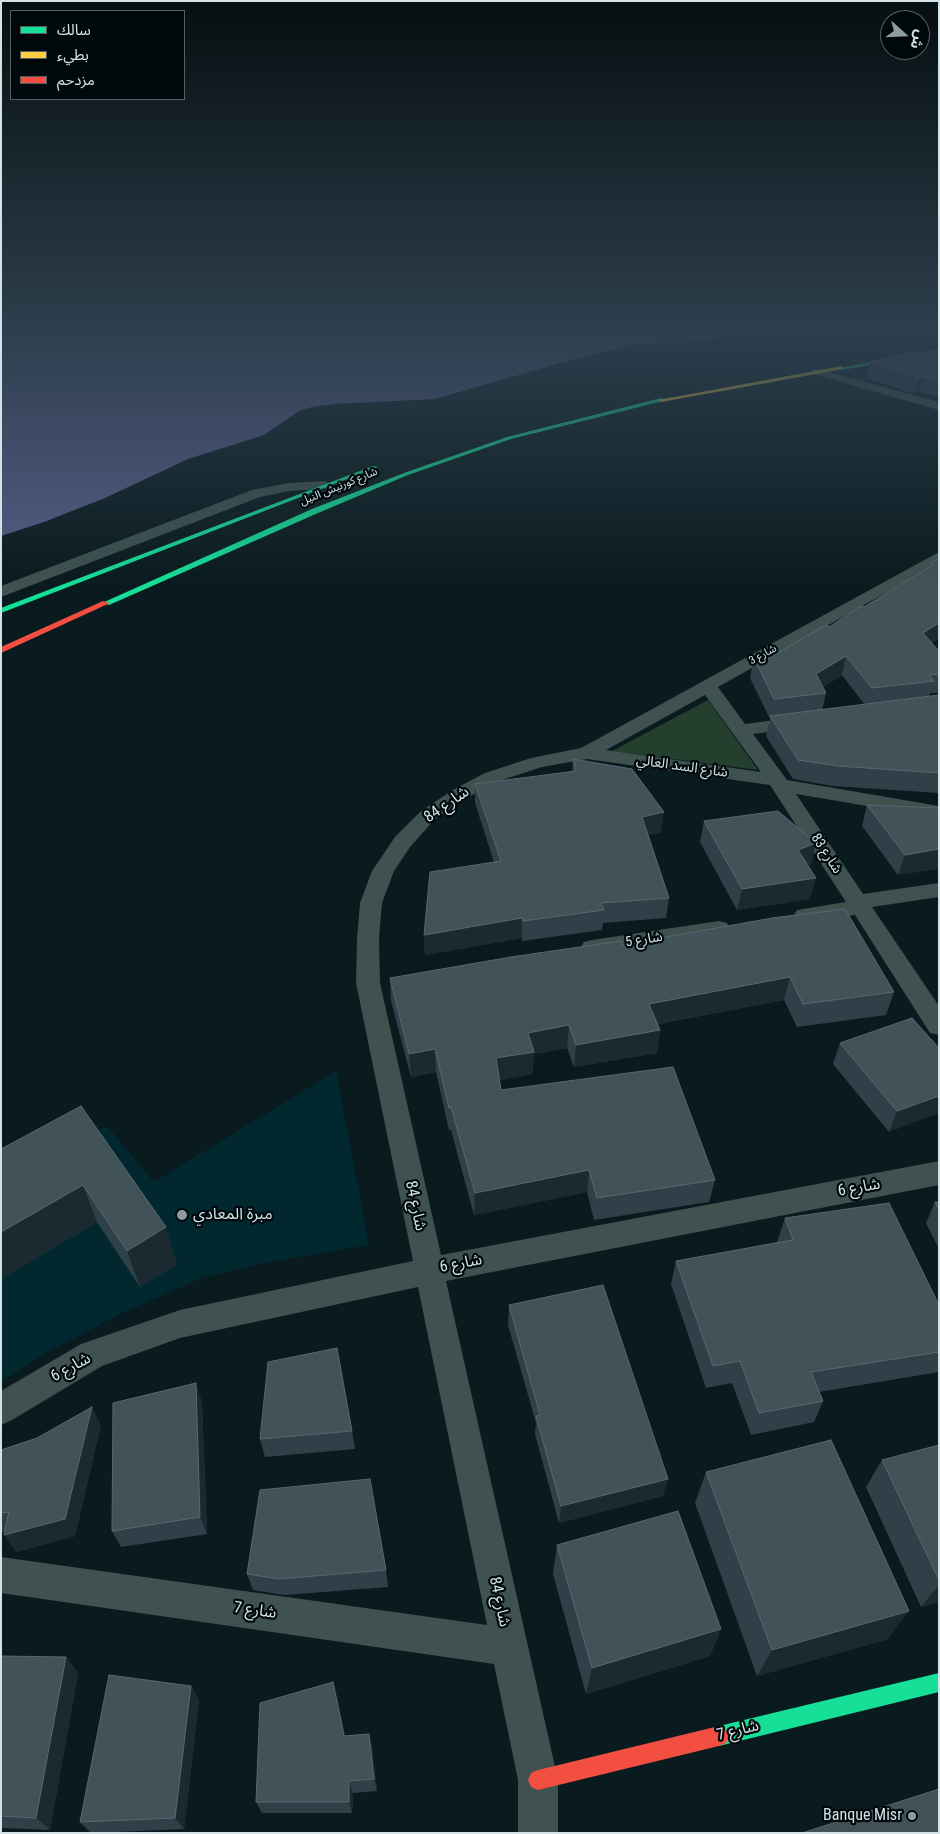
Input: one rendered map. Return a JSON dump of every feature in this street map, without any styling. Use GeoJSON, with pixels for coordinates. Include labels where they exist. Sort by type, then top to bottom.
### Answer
{"type":"FeatureCollection","features":[{"type":"Feature","properties":{"kind":"main road","name":"شارع كورنيش النيل"},"geometry":{"type":"LineString","coordinates":[[1,650],[315,511],[406,474],[472,450],[586,418]]}},
{"type":"Feature","properties":{"kind":"main road","name":"شارع كورنيش النيل"},"geometry":{"type":"LineString","coordinates":[[1,610],[386,462]]}},
{"type":"Feature","properties":{"kind":"main road","name":"شارع 7"},"geometry":{"type":"LineString","coordinates":[[538,1780],[939,1682]]}},
{"type":"Feature","properties":{"kind":"street"},"geometry":{"type":"LineString","coordinates":[[1,592],[257,493],[289,487],[325,485]]}},
{"type":"Feature","properties":{"kind":"street","name":"شارع 3"},"geometry":{"type":"LineString","coordinates":[[587,754],[939,556]]}},
{"type":"Feature","properties":{"kind":"street","name":"شارع 83"},"geometry":{"type":"LineString","coordinates":[[708,686],[778,782],[939,1026]]}},
{"type":"Feature","properties":{"kind":"street"},"geometry":{"type":"LineString","coordinates":[[741,730],[820,720]]}},
{"type":"Feature","properties":{"kind":"street","name":"شارع السد العالي"},"geometry":{"type":"LineString","coordinates":[[587,754],[778,782],[939,812]]}},
{"type":"Feature","properties":{"kind":"street","name":"شارع 84"},"geometry":{"type":"LineString","coordinates":[[538,1833],[538,1780],[429,1271],[378,981],[368,938],[371,903],[383,871],[402,842],[427,816],[458,795],[492,777],[538,762],[587,754]]}},
{"type":"Feature","properties":{"kind":"street"},"geometry":{"type":"LineString","coordinates":[[782,919],[939,890]]}},
{"type":"Feature","properties":{"kind":"street","name":"شارع 5"},"geometry":{"type":"LineString","coordinates":[[575,951],[742,925]]}},
{"type":"Feature","properties":{"kind":"street","name":"شارع 6"},"geometry":{"type":"LineString","coordinates":[[1,1409],[92,1355],[180,1324],[429,1271],[939,1173]]}},
{"type":"Feature","properties":{"kind":"street","name":"شارع 7"},"geometry":{"type":"LineString","coordinates":[[1,1575],[509,1647]]}},
{"type":"Feature","properties":{"kind":"shaded area","name":"مبرة المعادي"},"geometry":{"type":"Polygon","coordinates":[[[336,1071],[369,1245],[264,1263],[204,1277],[124,1312],[38,1357],[1,1382],[1,1185],[107,1126],[154,1182],[336,1071]]]}},
{"type":"Feature","properties":{"kind":"green space"},"geometry":{"type":"Polygon","coordinates":[[[708,700],[758,770],[612,751],[708,700]]]}},
{"type":"Feature","properties":{"kind":"water"},"geometry":{"type":"Polygon","coordinates":[[[1,418],[289,418],[264,435],[188,459],[105,498],[44,522],[1,536],[1,418]]]}},
{"type":"Feature","properties":{"kind":"building"},"geometry":{"type":"Polygon","coordinates":[[[939,558],[939,623],[923,633],[939,651],[939,674],[929,675],[934,681],[872,688],[846,656],[816,674],[826,693],[774,699],[754,658],[769,658],[826,625],[829,627],[861,606],[864,607],[933,565],[930,564],[939,558]]]}},
{"type":"Feature","properties":{"kind":"building"},"geometry":{"type":"Polygon","coordinates":[[[939,695],[939,773],[838,766],[798,760],[770,716],[939,695]]]}},
{"type":"Feature","properties":{"kind":"building"},"geometry":{"type":"Polygon","coordinates":[[[573,759],[632,769],[664,812],[642,817],[669,898],[601,903],[604,910],[523,921],[522,918],[424,935],[430,872],[501,861],[475,784],[576,771],[573,759]]]}},
{"type":"Feature","properties":{"kind":"building"},"geometry":{"type":"Polygon","coordinates":[[[867,805],[939,808],[939,849],[905,855],[867,805]]]}},
{"type":"Feature","properties":{"kind":"building"},"geometry":{"type":"Polygon","coordinates":[[[778,811],[816,843],[798,850],[816,878],[742,889],[704,821],[778,811]]]}},
{"type":"Feature","properties":{"kind":"building"},"geometry":{"type":"Polygon","coordinates":[[[845,909],[894,992],[803,1004],[790,977],[649,1004],[660,1030],[576,1045],[569,1025],[528,1033],[534,1052],[496,1058],[501,1090],[673,1067],[715,1180],[597,1198],[589,1170],[475,1193],[451,1107],[449,1108],[435,1049],[409,1054],[390,978],[511,957],[621,941],[622,945],[772,918],[845,909]]]}},
{"type":"Feature","properties":{"kind":"building"},"geometry":{"type":"Polygon","coordinates":[[[912,1018],[939,1048],[939,1096],[897,1111],[840,1043],[912,1018]]]}},
{"type":"Feature","properties":{"kind":"building"},"geometry":{"type":"Polygon","coordinates":[[[81,1106],[166,1227],[127,1251],[83,1185],[1,1232],[1,1146],[3,1148],[81,1106]]]}},
{"type":"Feature","properties":{"kind":"building"},"geometry":{"type":"Polygon","coordinates":[[[935,1202],[939,1202],[939,1210],[935,1202]]]}},
{"type":"Feature","properties":{"kind":"building"},"geometry":{"type":"Polygon","coordinates":[[[889,1203],[939,1305],[939,1352],[811,1372],[823,1401],[759,1413],[740,1361],[713,1366],[676,1261],[793,1240],[785,1218],[889,1203]]]}},
{"type":"Feature","properties":{"kind":"building"},"geometry":{"type":"Polygon","coordinates":[[[603,1285],[668,1479],[561,1506],[536,1416],[540,1415],[509,1305],[603,1285]]]}},
{"type":"Feature","properties":{"kind":"building"},"geometry":{"type":"Polygon","coordinates":[[[337,1348],[352,1431],[260,1439],[268,1362],[337,1348]]]}},
{"type":"Feature","properties":{"kind":"building"},"geometry":{"type":"Polygon","coordinates":[[[196,1383],[200,1517],[112,1531],[113,1403],[196,1383]]]}},
{"type":"Feature","properties":{"kind":"building"},"geometry":{"type":"Polygon","coordinates":[[[92,1407],[65,1519],[4,1535],[9,1512],[1,1513],[1,1450],[37,1438],[92,1407]]]}},
{"type":"Feature","properties":{"kind":"building"},"geometry":{"type":"Polygon","coordinates":[[[831,1440],[909,1611],[772,1650],[706,1472],[831,1440]]]}},
{"type":"Feature","properties":{"kind":"building"},"geometry":{"type":"Polygon","coordinates":[[[939,1445],[939,1580],[882,1460],[939,1445]]]}},
{"type":"Feature","properties":{"kind":"building"},"geometry":{"type":"Polygon","coordinates":[[[370,1479],[386,1570],[279,1579],[247,1574],[260,1490],[370,1479]]]}},
{"type":"Feature","properties":{"kind":"building"},"geometry":{"type":"Polygon","coordinates":[[[678,1511],[721,1629],[592,1668],[557,1545],[678,1511]]]}},
{"type":"Feature","properties":{"kind":"building"},"geometry":{"type":"Polygon","coordinates":[[[1,1656],[66,1657],[36,1818],[1,1816],[1,1656]]]}},
{"type":"Feature","properties":{"kind":"building"},"geometry":{"type":"Polygon","coordinates":[[[109,1675],[191,1686],[175,1818],[80,1822],[109,1675]]]}},
{"type":"Feature","properties":{"kind":"building"},"geometry":{"type":"Polygon","coordinates":[[[333,1682],[344,1736],[369,1734],[374,1779],[349,1781],[349,1802],[256,1802],[260,1703],[333,1682]]]}},
{"type":"Feature","properties":{"kind":"building"},"geometry":{"type":"Polygon","coordinates":[[[939,1789],[939,1833],[802,1833],[939,1789]]]}},
{"type":"Feature","properties":{"kind":"traffic: fast"},"geometry":{"type":"LineString","coordinates":[[106,603],[315,511],[406,474],[509,438],[591,418]]}},
{"type":"Feature","properties":{"kind":"traffic: fast"},"geometry":{"type":"LineString","coordinates":[[1,611],[375,467]]}},
{"type":"Feature","properties":{"kind":"traffic: fast"},"geometry":{"type":"LineString","coordinates":[[719,1736],[939,1682]]}},
{"type":"Feature","properties":{"kind":"traffic: jam"},"geometry":{"type":"LineString","coordinates":[[1,650],[106,603]]}},
{"type":"Feature","properties":{"kind":"traffic: jam"},"geometry":{"type":"LineString","coordinates":[[538,1780],[719,1736]]}},
{"type":"Feature","properties":{"kind":"place","name":"مبرة المعادي"},"geometry":{"type":"Point","coordinates":[182,1215]}},
{"type":"Feature","properties":{"kind":"place","name":"Banque Misr"},"geometry":{"type":"Point","coordinates":[912,1816]}}]}
